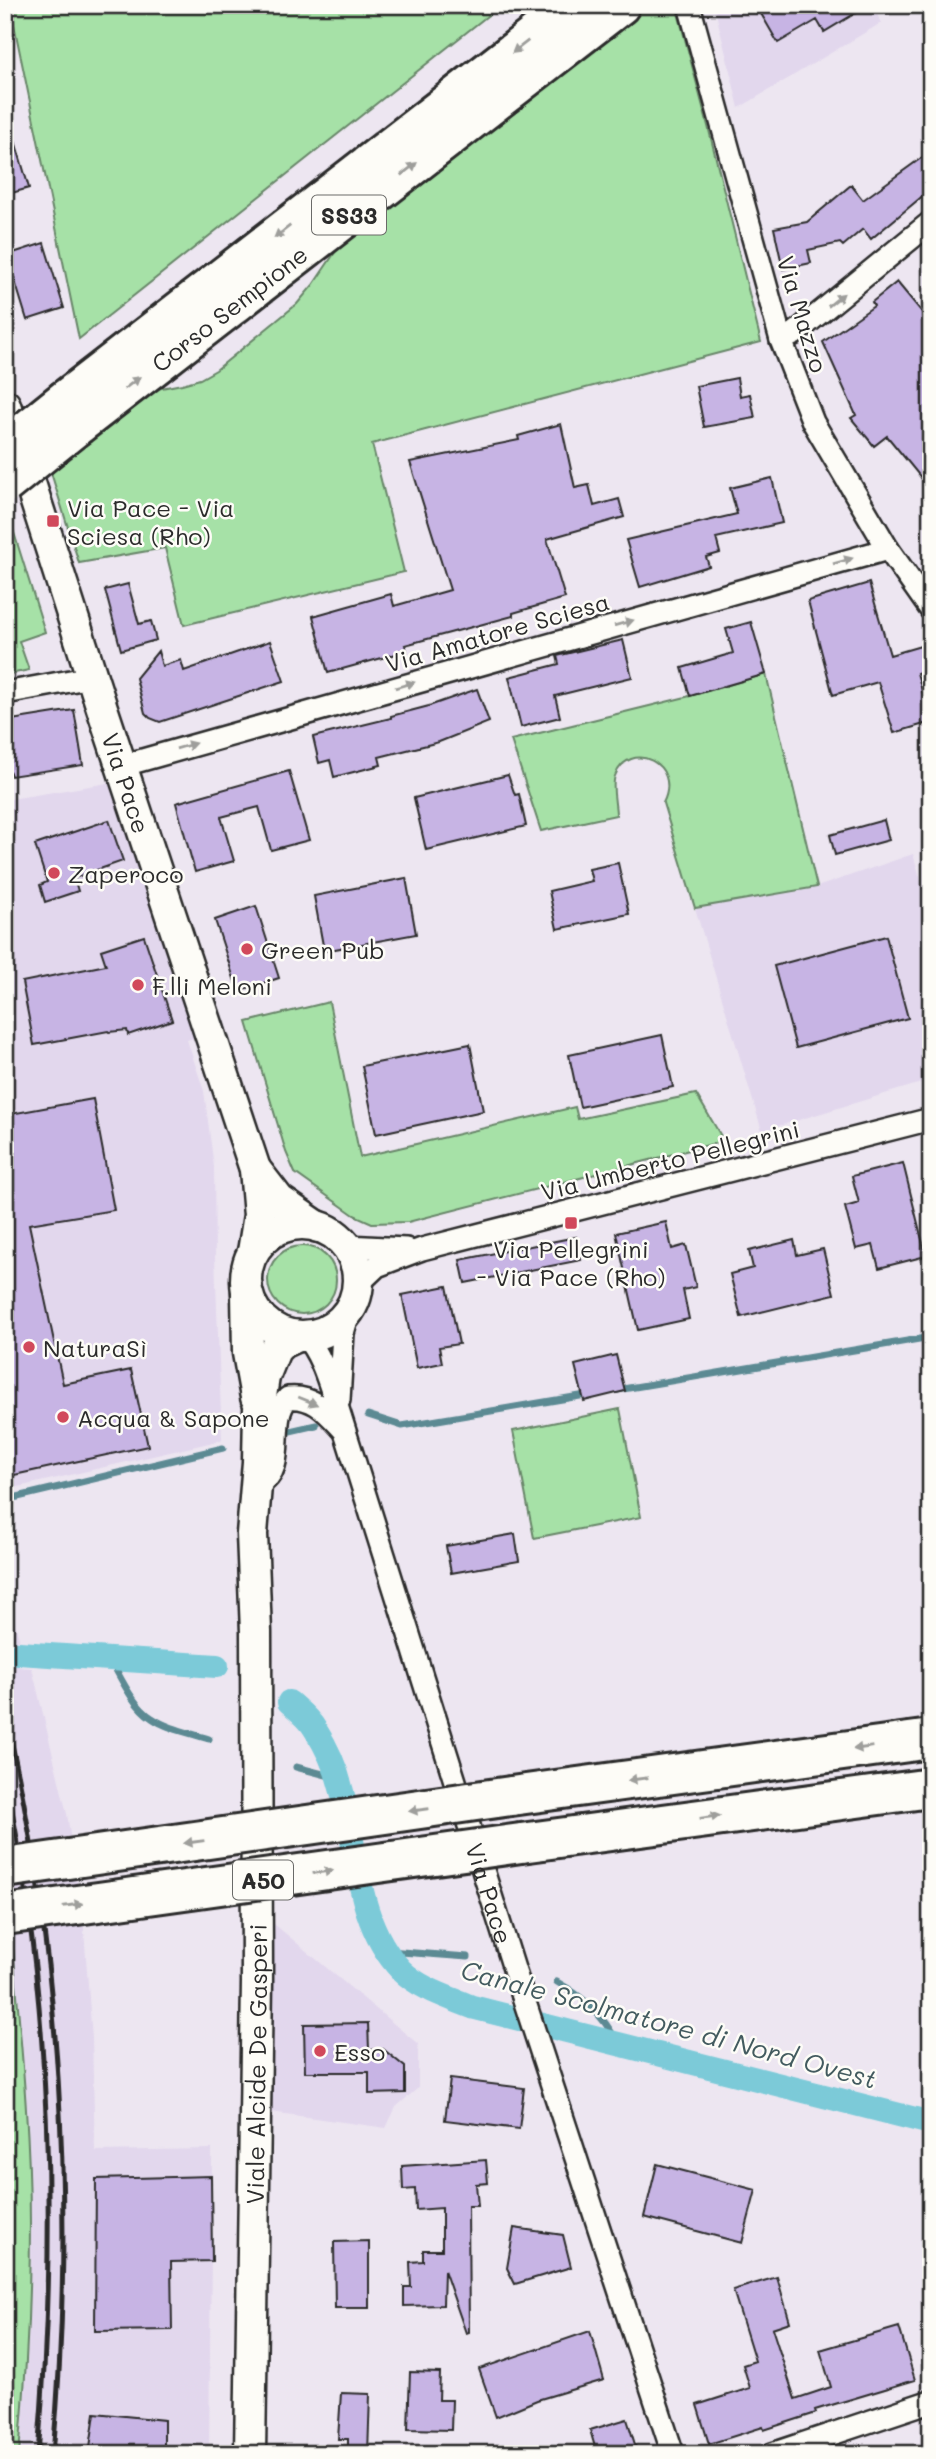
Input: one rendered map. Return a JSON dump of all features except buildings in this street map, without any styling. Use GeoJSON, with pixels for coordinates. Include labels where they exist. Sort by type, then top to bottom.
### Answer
{"type":"FeatureCollection","features":[{"type":"Feature","properties":{"kind":"highway","name":"Corso Sempione"},"geometry":{"type":"LineString","coordinates":[[5,484],[72,412],[574,5]]}},
{"type":"Feature","properties":{"kind":"highway","name":"Corso Sempione"},"geometry":{"type":"LineString","coordinates":[[5,448],[72,412],[620,5]]}},
{"type":"Feature","properties":{"kind":"highway","name":"A50"},"geometry":{"type":"LineString","coordinates":[[5,1868],[931,1739]]}},
{"type":"Feature","properties":{"kind":"highway","name":"A50"},"geometry":{"type":"LineString","coordinates":[[5,1915],[931,1788]]}},
{"type":"Feature","properties":{"kind":"street","name":"Via Mazzo"},"geometry":{"type":"LineString","coordinates":[[689,5],[781,340],[813,422],[888,549],[929,603]]}},
{"type":"Feature","properties":{"kind":"street"},"geometry":{"type":"LineString","coordinates":[[781,340],[794,334],[931,222]]}},
{"type":"Feature","properties":{"kind":"street","name":"Via Pace"},"geometry":{"type":"LineString","coordinates":[[5,405],[255,1169],[259,1215],[253,1252]]}},
{"type":"Feature","properties":{"kind":"street","name":"Via Amatore Sciesa"},"geometry":{"type":"LineString","coordinates":[[121,766],[888,549]]}},
{"type":"Feature","properties":{"kind":"street"},"geometry":{"type":"LineString","coordinates":[[5,693],[92,677]]}},
{"type":"Feature","properties":{"kind":"street","name":"Via Umberto Pellegrini"},"geometry":{"type":"LineString","coordinates":[[422,1249],[931,1119]]}},
{"type":"Feature","properties":{"kind":"street","name":"Via Pace"},"geometry":{"type":"LineString","coordinates":[[255,1169],[267,1188],[279,1200],[318,1227]]}},
{"type":"Feature","properties":{"kind":"street"},"geometry":{"type":"LineString","coordinates":[[354,1297],[357,1271],[346,1246],[334,1234],[318,1227],[299,1224],[281,1228],[265,1238],[253,1252],[247,1270],[247,1289],[253,1307],[264,1321],[279,1331],[301,1336],[338,1323],[377,1266],[422,1249]]}},
{"type":"Feature","properties":{"kind":"street"},"geometry":{"type":"LineString","coordinates":[[346,1246],[394,1250],[422,1249]]}},
{"type":"Feature","properties":{"kind":"street","name":"Viale Alcide De Gasperi"},"geometry":{"type":"LineString","coordinates":[[247,1289],[246,1322],[250,1374],[259,1409]]}},
{"type":"Feature","properties":{"kind":"street","name":"Via Pace"},"geometry":{"type":"LineString","coordinates":[[338,1409],[342,1341],[354,1297]]}},
{"type":"Feature","properties":{"kind":"street","name":"Via Pace"},"geometry":{"type":"LineString","coordinates":[[301,1336],[314,1346],[338,1409],[516,1972],[673,2454]]}},
{"type":"Feature","properties":{"kind":"street","name":"Viale Alcide De Gasperi"},"geometry":{"type":"LineString","coordinates":[[250,2454],[257,1982],[256,1632],[252,1534],[258,1473],[259,1409],[264,1377],[270,1358],[282,1343],[301,1336]]}},
{"type":"Feature","properties":{"kind":"street"},"geometry":{"type":"LineString","coordinates":[[258,1473],[265,1481],[272,1472],[277,1420],[282,1404],[289,1398],[305,1398],[316,1403],[344,1430]]}},
{"type":"Feature","properties":{"kind":"street"},"geometry":{"type":"LineString","coordinates":[[772,2454],[931,2401]]}},
{"type":"Feature","properties":{"kind":"shaded area"},"geometry":{"type":"Polygon","coordinates":[[[714,5],[873,5],[881,23],[739,108],[714,5]]]}},
{"type":"Feature","properties":{"kind":"shaded area"},"geometry":{"type":"Polygon","coordinates":[[[120,781],[157,893],[194,1038],[187,1040],[204,1091],[214,1167],[222,1440],[5,1490],[5,800],[120,781]]]}},
{"type":"Feature","properties":{"kind":"shaded area"},"geometry":{"type":"Polygon","coordinates":[[[913,854],[931,914],[931,1080],[762,1131],[695,908],[817,887],[913,854]]]}},
{"type":"Feature","properties":{"kind":"shaded area"},"geometry":{"type":"Polygon","coordinates":[[[5,1589],[19,1638],[19,1667],[32,1668],[67,1814],[84,1930],[92,2039],[95,2151],[212,2149],[209,2454],[19,2454],[25,2391],[30,2223],[22,2057],[12,1937],[5,1894],[5,1589]]]}},
{"type":"Feature","properties":{"kind":"shaded area"},"geometry":{"type":"Polygon","coordinates":[[[268,1919],[418,2044],[418,2088],[396,2107],[386,2128],[264,2111],[268,1919]]]}},
{"type":"Feature","properties":{"kind":"green space"},"geometry":{"type":"Polygon","coordinates":[[[10,5],[501,5],[79,339],[10,5]]]}},
{"type":"Feature","properties":{"kind":"green space"},"geometry":{"type":"Polygon","coordinates":[[[637,5],[676,5],[761,342],[372,444],[404,572],[184,625],[165,548],[79,563],[49,466],[146,391],[200,379],[216,370],[297,304],[346,236],[637,5]]]}},
{"type":"Feature","properties":{"kind":"green space"},"geometry":{"type":"Polygon","coordinates":[[[5,504],[45,632],[19,641],[29,670],[5,675],[5,504]]]}},
{"type":"Feature","properties":{"kind":"green space"},"geometry":{"type":"Polygon","coordinates":[[[766,674],[817,887],[695,908],[663,803],[667,789],[666,777],[660,767],[642,758],[631,759],[622,765],[615,776],[616,815],[541,831],[511,740],[690,696],[766,674]]]}},
{"type":"Feature","properties":{"kind":"green space"},"geometry":{"type":"Polygon","coordinates":[[[329,1002],[360,1157],[575,1107],[578,1119],[696,1094],[724,1141],[408,1222],[372,1223],[354,1215],[295,1173],[286,1152],[247,1022],[329,1002]]]}},
{"type":"Feature","properties":{"kind":"green space"},"geometry":{"type":"Polygon","coordinates":[[[295,1246],[309,1246],[321,1251],[331,1261],[336,1280],[331,1299],[321,1309],[309,1314],[295,1314],[283,1309],[273,1299],[268,1287],[268,1273],[273,1261],[283,1251],[295,1246]]]}},
{"type":"Feature","properties":{"kind":"green space"},"geometry":{"type":"Polygon","coordinates":[[[620,1409],[641,1517],[534,1538],[513,1431],[620,1409]]]}},
{"type":"Feature","properties":{"kind":"green space"},"geometry":{"type":"Polygon","coordinates":[[[5,1937],[12,1937],[30,2188],[26,2368],[19,2454],[5,2454],[5,1937]]]}},
{"type":"Feature","properties":{"kind":"waterway"},"geometry":{"type":"LineString","coordinates":[[617,1390],[931,1337]]}},
{"type":"Feature","properties":{"kind":"waterway"},"geometry":{"type":"LineString","coordinates":[[368,1415],[402,1426],[592,1394]]}},
{"type":"Feature","properties":{"kind":"waterway"},"geometry":{"type":"LineString","coordinates":[[290,1431],[316,1425]]}},
{"type":"Feature","properties":{"kind":"waterway"},"geometry":{"type":"LineString","coordinates":[[5,1500],[223,1448]]}},
{"type":"Feature","properties":{"kind":"waterway","name":"Canale Scolmatore di Nord Ovest"},"geometry":{"type":"LineString","coordinates":[[19,1653],[217,1666]]}},
{"type":"Feature","properties":{"kind":"waterway"},"geometry":{"type":"LineString","coordinates":[[110,1659],[128,1691],[145,1713],[165,1725],[209,1739]]}},
{"type":"Feature","properties":{"kind":"waterway","name":"Canale Scolmatore di Nord Ovest"},"geometry":{"type":"LineString","coordinates":[[289,1702],[313,1725],[327,1750],[347,1811],[366,1907],[386,1951],[409,1977],[435,1992],[472,2007],[931,2123]]}},
{"type":"Feature","properties":{"kind":"waterway"},"geometry":{"type":"LineString","coordinates":[[296,1767],[338,1778]]}},
{"type":"Feature","properties":{"kind":"waterway"},"geometry":{"type":"LineString","coordinates":[[388,1951],[468,1957]]}},
{"type":"Feature","properties":{"kind":"waterway"},"geometry":{"type":"LineString","coordinates":[[557,1982],[592,2007],[617,2042]]}},
{"type":"Feature","properties":{"kind":"railway"},"geometry":{"type":"LineString","coordinates":[[5,1713],[39,1896],[51,1989],[58,2082],[63,2268],[53,2454]]}},
{"type":"Feature","properties":{"kind":"railway"},"geometry":{"type":"LineString","coordinates":[[5,1775],[32,1943],[46,2113],[47,2284],[38,2454]]}},
{"type":"Feature","properties":{"kind":"place","name":"Via Pace - Via Sciesa (Rho)"},"geometry":{"type":"Point","coordinates":[53,521]}},
{"type":"Feature","properties":{"kind":"place","name":"Zaperoco"},"geometry":{"type":"Point","coordinates":[54,873]}},
{"type":"Feature","properties":{"kind":"place","name":"Green Pub"},"geometry":{"type":"Point","coordinates":[247,949]}},
{"type":"Feature","properties":{"kind":"place","name":"F.lli Meloni"},"geometry":{"type":"Point","coordinates":[138,985]}},
{"type":"Feature","properties":{"kind":"place","name":"Via Pellegrini - Via Pace (Rho)"},"geometry":{"type":"Point","coordinates":[571,1223]}},
{"type":"Feature","properties":{"kind":"place","name":"NaturaSì"},"geometry":{"type":"Point","coordinates":[29,1347]}},
{"type":"Feature","properties":{"kind":"place","name":"Acqua & Sapone"},"geometry":{"type":"Point","coordinates":[63,1417]}},
{"type":"Feature","properties":{"kind":"place","name":"Esso"},"geometry":{"type":"Point","coordinates":[320,2051]}}]}
